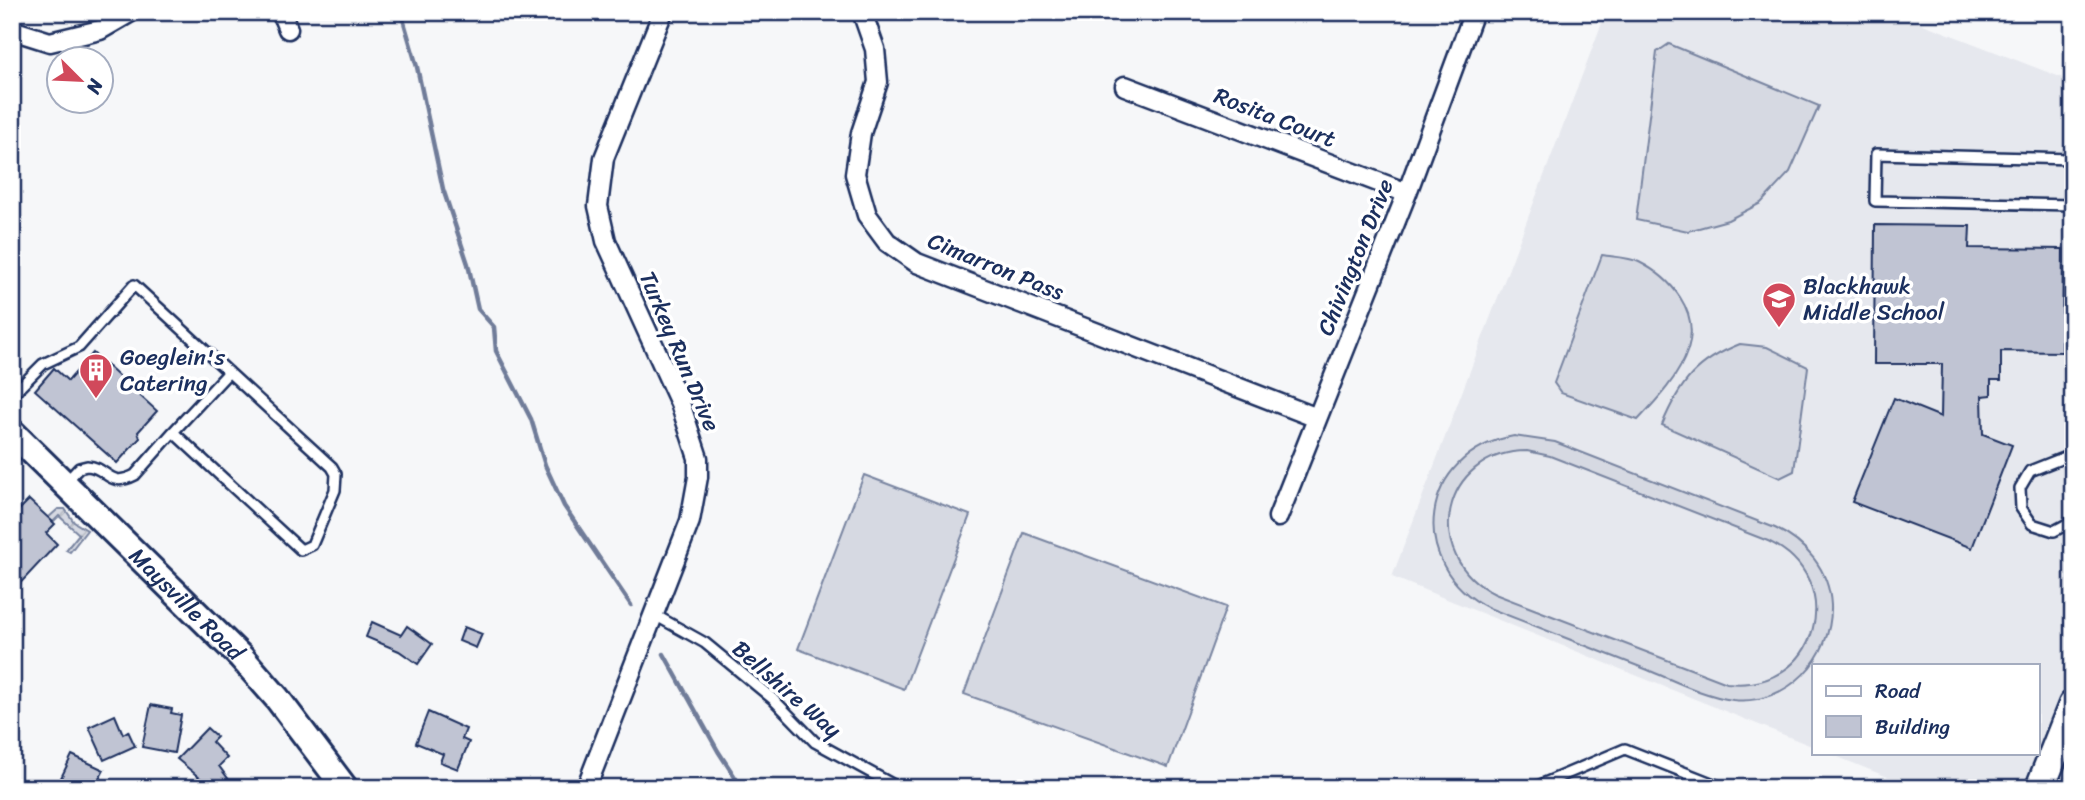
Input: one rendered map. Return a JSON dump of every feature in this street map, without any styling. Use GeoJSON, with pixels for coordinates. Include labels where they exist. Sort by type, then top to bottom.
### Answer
{"type":"FeatureCollection","features":[{"type":"Feature","properties":{"kind":"main road","name":"Maysville Road"},"geometry":{"type":"LineString","coordinates":[[12,432],[241,657],[277,698],[345,788]]}},
{"type":"Feature","properties":{"kind":"main road"},"geometry":{"type":"LineString","coordinates":[[2040,788],[2073,705]]}},
{"type":"Feature","properties":{"kind":"street"},"geometry":{"type":"LineString","coordinates":[[12,30],[50,42],[100,30],[131,12]]}},
{"type":"Feature","properties":{"kind":"street","name":"Turkey Run Drive"},"geometry":{"type":"LineString","coordinates":[[586,788],[690,521],[698,477],[698,458],[680,403],[606,241],[598,206],[604,158],[663,12]]}},
{"type":"Feature","properties":{"kind":"street","name":"Cimarron Pass"},"geometry":{"type":"LineString","coordinates":[[862,12],[875,49],[878,82],[861,133],[855,174],[867,215],[887,242],[917,263],[1317,418]]}},
{"type":"Feature","properties":{"kind":"street","name":"Chivington Drive"},"geometry":{"type":"LineString","coordinates":[[1278,517],[1407,194],[1474,12]]}},
{"type":"Feature","properties":{"kind":"street","name":"Rosita Court"},"geometry":{"type":"LineString","coordinates":[[1125,86],[1407,194]]}},
{"type":"Feature","properties":{"kind":"lane"},"geometry":{"type":"LineString","coordinates":[[2073,159],[1876,154],[1875,201],[2073,205]]}},
{"type":"Feature","properties":{"kind":"lane"},"geometry":{"type":"LineString","coordinates":[[12,396],[49,360],[79,347],[134,285],[336,474],[335,489],[312,545],[307,550],[295,548],[173,432]]}},
{"type":"Feature","properties":{"kind":"lane"},"geometry":{"type":"LineString","coordinates":[[65,483],[79,468],[87,466],[114,480],[135,475],[229,372]]}},
{"type":"Feature","properties":{"kind":"lane"},"geometry":{"type":"LineString","coordinates":[[2073,454],[2030,471],[2021,488],[2021,508],[2032,524],[2054,531],[2073,522]]}},
{"type":"Feature","properties":{"kind":"lane","name":"Bellshire Way"},"geometry":{"type":"LineString","coordinates":[[653,614],[705,643],[773,699],[815,742],[899,788]]}},
{"type":"Feature","properties":{"kind":"lane"},"geometry":{"type":"LineString","coordinates":[[1533,788],[1625,749],[1724,788]]}},
{"type":"Feature","properties":{"kind":"lane"},"geometry":{"type":"LineString","coordinates":[[1206,788],[1207,785],[1213,788]]}},
{"type":"Feature","properties":{"kind":"shaded area","name":"Blackhawk Middle School"},"geometry":{"type":"Polygon","coordinates":[[[1606,12],[1892,12],[2073,82],[2073,686],[2027,788],[1915,788],[1830,754],[2039,754],[2039,664],[1812,664],[1812,746],[1392,577],[1606,12]]]}},
{"type":"Feature","properties":{"kind":"shaded area"},"geometry":{"type":"Polygon","coordinates":[[[1669,44],[1819,106],[1790,172],[1761,203],[1728,220],[1688,231],[1636,220],[1657,52],[1669,44]]]}},
{"type":"Feature","properties":{"kind":"shaded area"},"geometry":{"type":"Polygon","coordinates":[[[1602,255],[1635,260],[1662,277],[1680,297],[1690,322],[1688,349],[1679,369],[1660,396],[1638,420],[1561,393],[1554,383],[1602,255]]]}},
{"type":"Feature","properties":{"kind":"shaded area"},"geometry":{"type":"Polygon","coordinates":[[[1740,344],[1767,347],[1808,367],[1794,471],[1780,478],[1662,425],[1683,385],[1692,375],[1712,358],[1740,344]]]}},
{"type":"Feature","properties":{"kind":"shaded area"},"geometry":{"type":"Polygon","coordinates":[[[1514,436],[1555,442],[1775,528],[1797,541],[1821,569],[1831,605],[1830,625],[1815,660],[1803,675],[1788,687],[1753,700],[1733,700],[1690,688],[1489,608],[1462,589],[1444,566],[1435,539],[1434,512],[1442,486],[1458,464],[1482,446],[1514,436]],[[1527,451],[1498,456],[1475,468],[1459,486],[1451,509],[1449,532],[1456,556],[1471,577],[1495,594],[1727,683],[1758,682],[1783,671],[1802,653],[1812,630],[1815,606],[1809,581],[1794,558],[1768,541],[1550,456],[1527,451]]]}},
{"type":"Feature","properties":{"kind":"shaded area"},"geometry":{"type":"Polygon","coordinates":[[[864,475],[970,515],[904,689],[798,649],[864,475]]]}},
{"type":"Feature","properties":{"kind":"shaded area"},"geometry":{"type":"Polygon","coordinates":[[[58,509],[65,509],[74,522],[87,530],[70,552],[66,550],[79,534],[59,516],[53,522],[48,518],[58,509]]]}},
{"type":"Feature","properties":{"kind":"shaded area"},"geometry":{"type":"Polygon","coordinates":[[[1024,533],[1226,607],[1168,767],[964,694],[1024,533]]]}},
{"type":"Feature","properties":{"kind":"building"},"geometry":{"type":"Polygon","coordinates":[[[1875,225],[1970,226],[1969,248],[2063,249],[2062,352],[2001,351],[2001,380],[1991,380],[1991,395],[1982,396],[1983,434],[2012,445],[1972,548],[1852,502],[1894,398],[1941,417],[1942,364],[1874,364],[1875,225]]]}},
{"type":"Feature","properties":{"kind":"building","name":"Goeglein's Catering"},"geometry":{"type":"Polygon","coordinates":[[[93,353],[157,411],[138,432],[140,438],[117,463],[35,390],[54,368],[68,381],[93,353]]]}},
{"type":"Feature","properties":{"kind":"building"},"geometry":{"type":"Polygon","coordinates":[[[29,500],[55,524],[46,533],[57,544],[12,592],[12,517],[29,500]]]}},
{"type":"Feature","properties":{"kind":"building"},"geometry":{"type":"Polygon","coordinates":[[[372,622],[401,635],[407,626],[432,644],[418,664],[399,651],[366,637],[372,622]]]}},
{"type":"Feature","properties":{"kind":"building"},"geometry":{"type":"Polygon","coordinates":[[[464,627],[482,634],[476,648],[459,641],[464,627]]]}},
{"type":"Feature","properties":{"kind":"building"},"geometry":{"type":"Polygon","coordinates":[[[151,705],[172,709],[171,713],[181,715],[174,753],[142,747],[151,705]]]}},
{"type":"Feature","properties":{"kind":"building"},"geometry":{"type":"Polygon","coordinates":[[[428,712],[466,729],[462,739],[469,742],[458,769],[440,762],[443,754],[416,743],[428,712]]]}},
{"type":"Feature","properties":{"kind":"building"},"geometry":{"type":"Polygon","coordinates":[[[115,715],[123,734],[128,731],[135,746],[104,760],[89,727],[115,715]]]}},
{"type":"Feature","properties":{"kind":"building"},"geometry":{"type":"Polygon","coordinates":[[[207,728],[217,737],[212,742],[227,758],[219,766],[235,788],[212,788],[177,759],[207,728]]]}},
{"type":"Feature","properties":{"kind":"building"},"geometry":{"type":"Polygon","coordinates":[[[72,755],[104,770],[96,785],[67,788],[58,784],[72,755]]]}},
{"type":"Feature","properties":{"kind":"waterway"},"geometry":{"type":"LineString","coordinates":[[401,12],[417,67],[443,189],[468,264],[478,309],[494,327],[496,351],[531,419],[545,465],[564,506],[631,605]]}},
{"type":"Feature","properties":{"kind":"waterway"},"geometry":{"type":"LineString","coordinates":[[664,654],[718,751],[742,788]]}},
{"type":"Feature","properties":{"kind":"place","name":"Blackhawk Middle School"},"geometry":{"type":"Point","coordinates":[1779,329]}},
{"type":"Feature","properties":{"kind":"place","name":"Goeglein's Catering"},"geometry":{"type":"Point","coordinates":[96,400]}}]}
